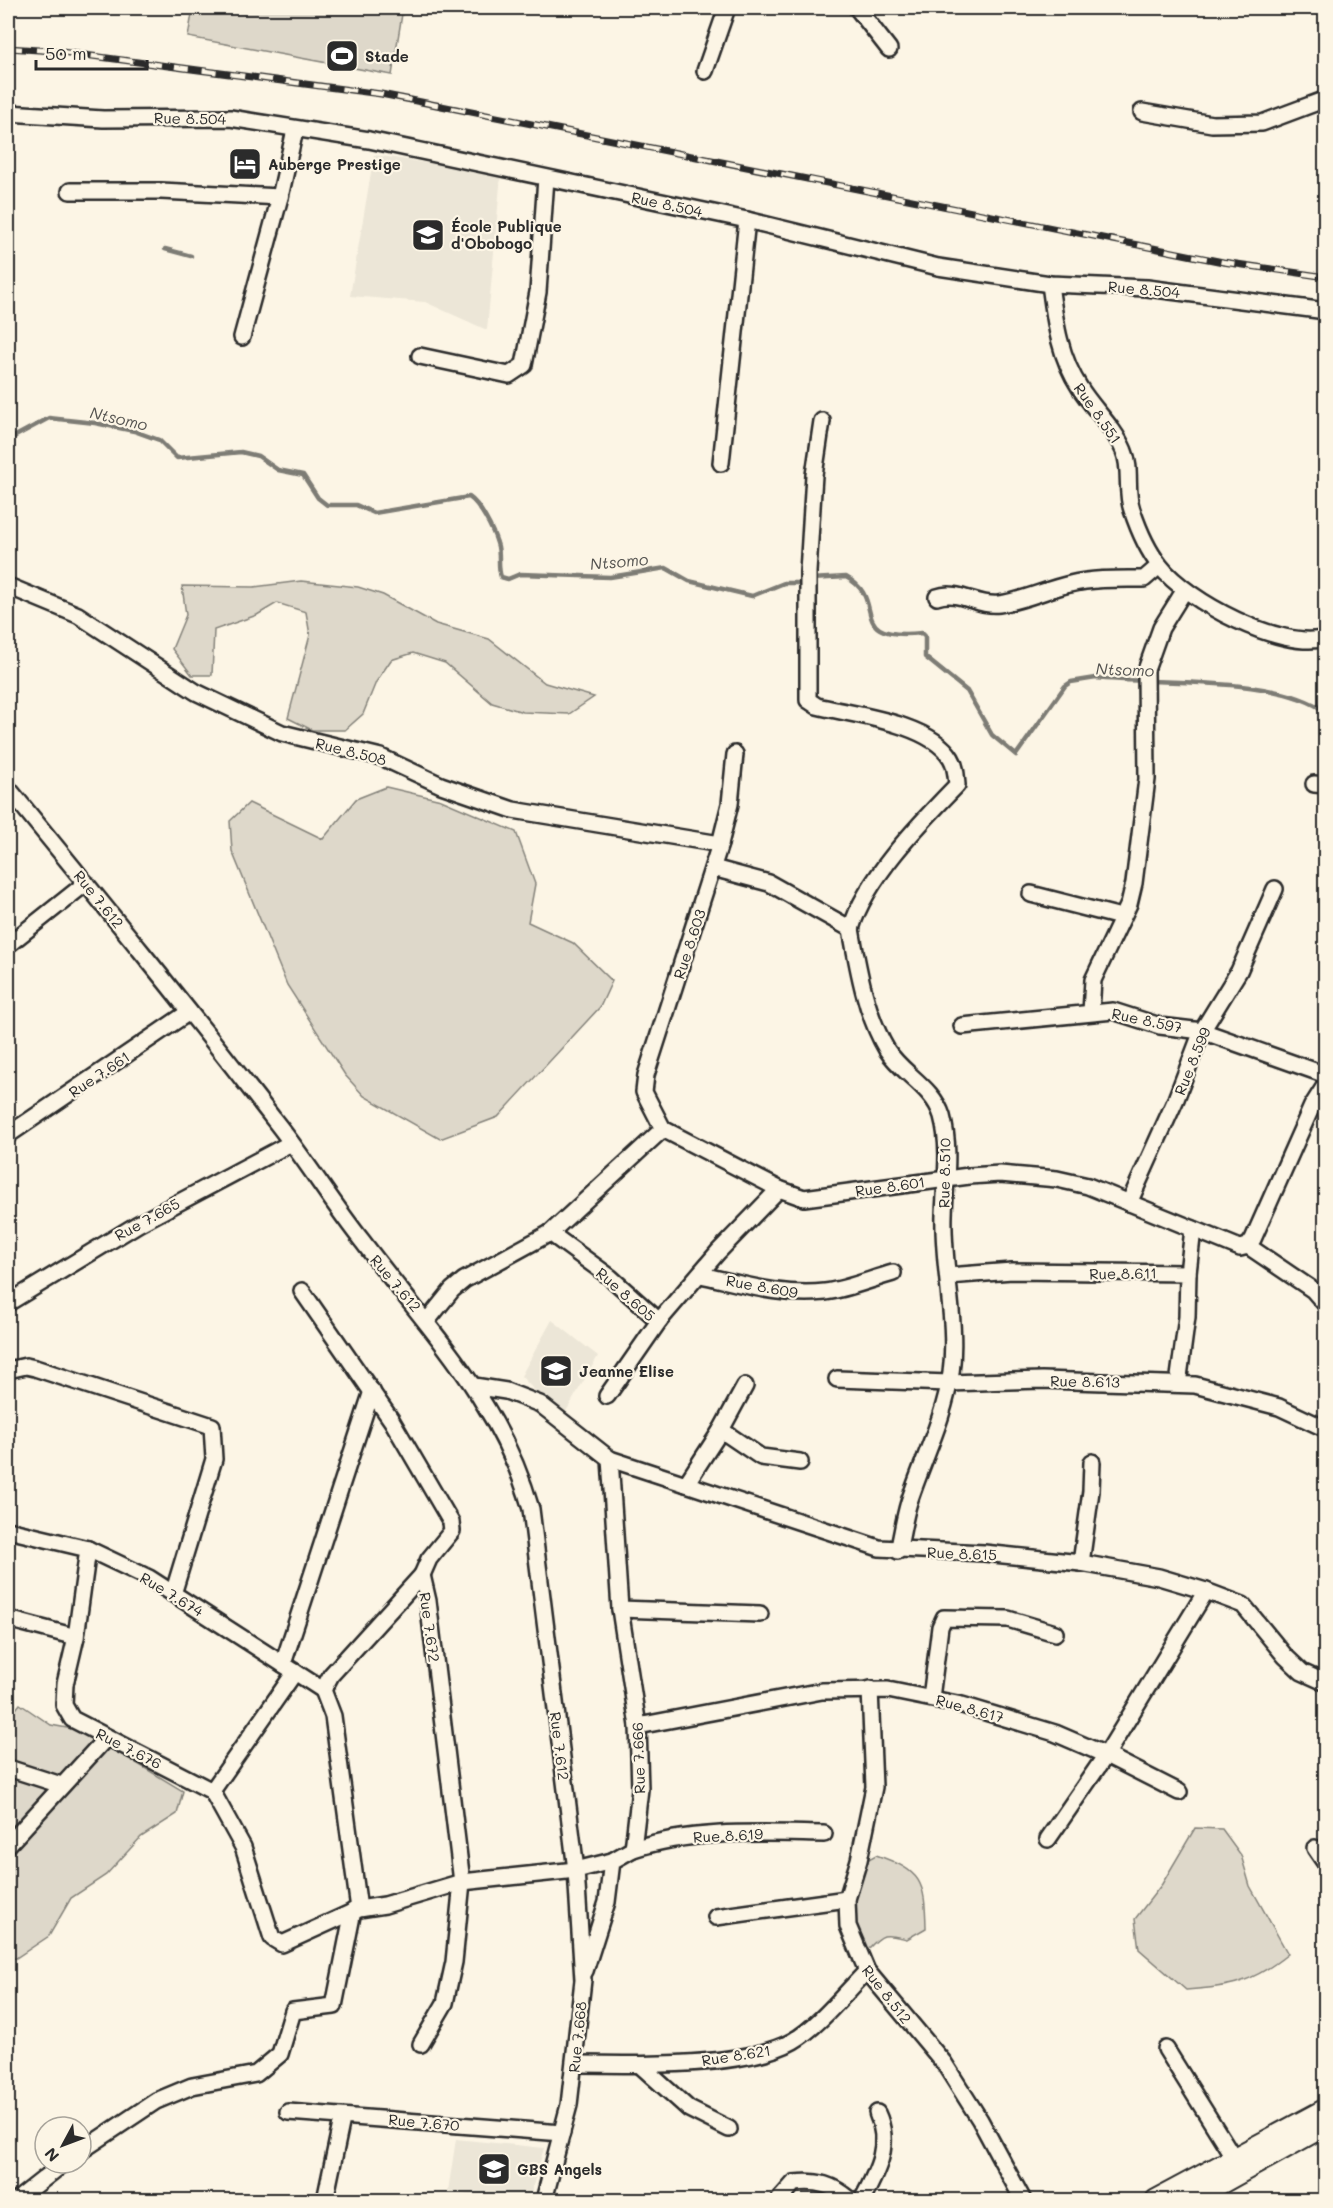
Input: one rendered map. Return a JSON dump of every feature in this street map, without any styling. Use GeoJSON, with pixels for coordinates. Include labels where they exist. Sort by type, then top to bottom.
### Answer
{"type":"FeatureCollection","features":[{"type":"Feature","properties":{"kind":"main road"},"geometry":{"type":"LineString","coordinates":[[1191,2200],[1209,2189],[1238,2165],[1326,2109]]}},
{"type":"Feature","properties":{"kind":"main road"},"geometry":{"type":"LineString","coordinates":[[1238,2165],[1326,2125]]}},
{"type":"Feature","properties":{"kind":"main road"},"geometry":{"type":"LineString","coordinates":[[1156,2200],[1209,2189]]}},
{"type":"Feature","properties":{"kind":"street"},"geometry":{"type":"LineString","coordinates":[[705,71],[727,8]]}},
{"type":"Feature","properties":{"kind":"street"},"geometry":{"type":"LineString","coordinates":[[857,8],[889,50]]}},
{"type":"Feature","properties":{"kind":"street"},"geometry":{"type":"LineString","coordinates":[[1142,112],[1212,124],[1262,123],[1326,99]]}},
{"type":"Feature","properties":{"kind":"street","name":"Rue 8.504"},"geometry":{"type":"LineString","coordinates":[[8,113],[103,119],[230,118],[369,140],[747,220],[938,267],[1050,284],[1147,288],[1326,311]]}},
{"type":"Feature","properties":{"kind":"street"},"geometry":{"type":"LineString","coordinates":[[242,337],[280,197],[295,130]]}},
{"type":"Feature","properties":{"kind":"street"},"geometry":{"type":"LineString","coordinates":[[420,356],[510,375],[524,365],[538,292],[546,178]]}},
{"type":"Feature","properties":{"kind":"street"},"geometry":{"type":"LineString","coordinates":[[70,191],[161,191],[280,197]]}},
{"type":"Feature","properties":{"kind":"street"},"geometry":{"type":"LineString","coordinates":[[721,463],[747,220]]}},
{"type":"Feature","properties":{"kind":"street","name":"Rue 8.551"},"geometry":{"type":"LineString","coordinates":[[1050,284],[1058,336],[1067,365],[1125,453],[1130,507],[1160,566],[1184,591],[1212,609],[1283,637],[1318,641],[1326,639]]}},
{"type":"Feature","properties":{"kind":"street"},"geometry":{"type":"LineString","coordinates":[[713,868],[769,883],[851,929],[861,904],[899,849],[957,785],[955,769],[950,757],[936,741],[910,729],[817,706],[808,700],[808,562],[814,476],[822,421]]}},
{"type":"Feature","properties":{"kind":"street"},"geometry":{"type":"LineString","coordinates":[[937,597],[944,594],[985,604],[1000,604],[1072,584],[1109,579],[1144,579],[1160,566]]}},
{"type":"Feature","properties":{"kind":"street","name":"Rue 8.508"},"geometry":{"type":"LineString","coordinates":[[8,586],[78,615],[196,692],[282,733],[381,757],[459,792],[513,810],[720,844]]}},
{"type":"Feature","properties":{"kind":"street"},"geometry":{"type":"LineString","coordinates":[[1091,1012],[1093,980],[1129,904],[1134,883],[1144,812],[1149,726],[1146,669],[1161,628],[1184,591]]}},
{"type":"Feature","properties":{"kind":"street","name":"Rue 8.603"},"geometry":{"type":"LineString","coordinates":[[663,1129],[644,1092],[646,1075],[720,844],[730,804],[735,754]]}},
{"type":"Feature","properties":{"kind":"street","name":"Rue 7.612"},"geometry":{"type":"LineString","coordinates":[[8,788],[189,1012],[291,1143],[369,1251],[427,1321],[474,1386],[513,1460],[531,1509],[576,1870]]}},
{"type":"Feature","properties":{"kind":"street"},"geometry":{"type":"LineString","coordinates":[[8,945],[86,883]]}},
{"type":"Feature","properties":{"kind":"street","name":"Rue 8.599"},"geometry":{"type":"LineString","coordinates":[[1129,1203],[1172,1109],[1202,1031],[1239,971],[1275,889]]}},
{"type":"Feature","properties":{"kind":"street"},"geometry":{"type":"LineString","coordinates":[[1031,894],[1121,917]]}},
{"type":"Feature","properties":{"kind":"street","name":"Rue 8.510"},"geometry":{"type":"LineString","coordinates":[[851,929],[868,1004],[888,1052],[932,1097],[941,1113],[945,1132],[947,1179],[944,1215],[952,1353],[949,1383],[939,1422],[908,1505],[898,1551]]}},
{"type":"Feature","properties":{"kind":"street","name":"Rue 8.597"},"geometry":{"type":"LineString","coordinates":[[962,1026],[1042,1020],[1113,1011],[1160,1026],[1202,1031],[1326,1075]]}},
{"type":"Feature","properties":{"kind":"street","name":"Rue 7.661"},"geometry":{"type":"LineString","coordinates":[[8,1135],[189,1012]]}},
{"type":"Feature","properties":{"kind":"street"},"geometry":{"type":"LineString","coordinates":[[1326,1084],[1312,1106],[1248,1246],[1313,1290],[1326,1305]]}},
{"type":"Feature","properties":{"kind":"street"},"geometry":{"type":"LineString","coordinates":[[427,1321],[452,1290],[464,1280],[550,1233],[663,1129]]}},
{"type":"Feature","properties":{"kind":"street","name":"Rue 8.601"},"geometry":{"type":"LineString","coordinates":[[663,1129],[779,1189],[804,1198],[1000,1174],[1057,1179],[1088,1186],[1228,1245],[1240,1248],[1248,1246]]}},
{"type":"Feature","properties":{"kind":"street","name":"Rue 7.665"},"geometry":{"type":"LineString","coordinates":[[8,1303],[138,1224],[291,1143]]}},
{"type":"Feature","properties":{"kind":"street"},"geometry":{"type":"LineString","coordinates":[[659,1321],[701,1275],[718,1252],[779,1189]]}},
{"type":"Feature","properties":{"kind":"street"},"geometry":{"type":"LineString","coordinates":[[1178,1384],[1187,1317],[1192,1229]]}},
{"type":"Feature","properties":{"kind":"street","name":"Rue 8.605"},"geometry":{"type":"LineString","coordinates":[[550,1233],[610,1277],[659,1321],[608,1396]]}},
{"type":"Feature","properties":{"kind":"street","name":"Rue 8.611"},"geometry":{"type":"LineString","coordinates":[[948,1276],[1012,1271],[1188,1273]]}},
{"type":"Feature","properties":{"kind":"street","name":"Rue 8.609"},"geometry":{"type":"LineString","coordinates":[[701,1275],[778,1292],[801,1293],[827,1292],[893,1273]]}},
{"type":"Feature","properties":{"kind":"street"},"geometry":{"type":"LineString","coordinates":[[302,1291],[398,1431],[450,1522],[452,1532],[429,1559],[422,1575]]}},
{"type":"Feature","properties":{"kind":"street"},"geometry":{"type":"LineString","coordinates":[[8,1370],[20,1367],[35,1368],[212,1426],[214,1459],[173,1594]]}},
{"type":"Feature","properties":{"kind":"street","name":"Rue 8.613"},"geometry":{"type":"LineString","coordinates":[[837,1379],[949,1383],[1042,1380],[1178,1384],[1206,1387],[1280,1407],[1326,1429]]}},
{"type":"Feature","properties":{"kind":"street"},"geometry":{"type":"LineString","coordinates":[[474,1386],[506,1391],[540,1404],[610,1459]]}},
{"type":"Feature","properties":{"kind":"street"},"geometry":{"type":"LineString","coordinates":[[686,1484],[721,1430],[745,1386]]}},
{"type":"Feature","properties":{"kind":"street"},"geometry":{"type":"LineString","coordinates":[[372,1391],[289,1668],[212,1791],[243,1847],[272,1938],[282,1944],[356,1910],[385,1905],[462,1882],[576,1870],[612,1861],[633,1849]]}},
{"type":"Feature","properties":{"kind":"street"},"geometry":{"type":"LineString","coordinates":[[721,1430],[761,1457],[801,1462]]}},
{"type":"Feature","properties":{"kind":"street","name":"Rue 8.615"},"geometry":{"type":"LineString","coordinates":[[610,1459],[879,1548],[898,1551],[984,1553],[1081,1563],[1159,1577],[1206,1591],[1243,1605],[1285,1656],[1302,1672],[1325,1683]]}},
{"type":"Feature","properties":{"kind":"street","name":"Rue 7.666"},"geometry":{"type":"LineString","coordinates":[[610,1459],[620,1609],[638,1726],[640,1789],[633,1849]]}},
{"type":"Feature","properties":{"kind":"street"},"geometry":{"type":"LineString","coordinates":[[1081,1563],[1091,1491],[1092,1462]]}},
{"type":"Feature","properties":{"kind":"street","name":"Rue 7.674"},"geometry":{"type":"LineString","coordinates":[[8,1530],[88,1549],[149,1578],[322,1690]]}},
{"type":"Feature","properties":{"kind":"street","name":"Rue 7.676"},"geometry":{"type":"LineString","coordinates":[[88,1549],[76,1637],[65,1684],[64,1705],[72,1719],[212,1791]]}},
{"type":"Feature","properties":{"kind":"street","name":"Rue 7.672"},"geometry":{"type":"LineString","coordinates":[[322,1690],[332,1675],[422,1575]]}},
{"type":"Feature","properties":{"kind":"street","name":"Rue 7.672"},"geometry":{"type":"LineString","coordinates":[[422,1575],[429,1612],[462,1882],[454,1962],[445,2003],[422,2044]]}},
{"type":"Feature","properties":{"kind":"street"},"geometry":{"type":"LineString","coordinates":[[1048,1839],[1106,1755],[1206,1591]]}},
{"type":"Feature","properties":{"kind":"street"},"geometry":{"type":"LineString","coordinates":[[620,1609],[760,1614]]}},
{"type":"Feature","properties":{"kind":"street"},"geometry":{"type":"LineString","coordinates":[[931,1698],[940,1627],[944,1618],[1008,1619],[1056,1633]]}},
{"type":"Feature","properties":{"kind":"street"},"geometry":{"type":"LineString","coordinates":[[8,1619],[76,1637]]}},
{"type":"Feature","properties":{"kind":"street","name":"Rue 8.617"},"geometry":{"type":"LineString","coordinates":[[638,1726],[822,1691],[870,1689],[931,1698],[1055,1733],[1106,1755],[1179,1792]]}},
{"type":"Feature","properties":{"kind":"street","name":"Rue 8.512"},"geometry":{"type":"LineString","coordinates":[[870,1689],[874,1787],[859,1860],[847,1899],[848,1926],[867,1971],[944,2063],[980,2120],[1023,2200]]}},
{"type":"Feature","properties":{"kind":"street"},"geometry":{"type":"LineString","coordinates":[[93,2143],[156,2101],[192,2086],[256,2074],[280,2054],[293,2011],[334,2006],[356,1910],[333,1716],[322,1690]]}},
{"type":"Feature","properties":{"kind":"street"},"geometry":{"type":"LineString","coordinates":[[8,1845],[106,1737]]}},
{"type":"Feature","properties":{"kind":"street"},"geometry":{"type":"LineString","coordinates":[[8,1768],[61,1785]]}},
{"type":"Feature","properties":{"kind":"street","name":"Rue 8.619"},"geometry":{"type":"LineString","coordinates":[[633,1849],[658,1841],[746,1833],[824,1834]]}},
{"type":"Feature","properties":{"kind":"street"},"geometry":{"type":"LineString","coordinates":[[1315,1848],[1326,1864]]}},
{"type":"Feature","properties":{"kind":"street"},"geometry":{"type":"LineString","coordinates":[[582,1980],[608,1902],[612,1861]]}},
{"type":"Feature","properties":{"kind":"street","name":"Rue 7.668"},"geometry":{"type":"LineString","coordinates":[[544,2200],[562,2133],[575,2064],[582,1980],[576,1870]]}},
{"type":"Feature","properties":{"kind":"street"},"geometry":{"type":"LineString","coordinates":[[716,1917],[847,1899]]}},
{"type":"Feature","properties":{"kind":"street","name":"Rue 8.621"},"geometry":{"type":"LineString","coordinates":[[575,2064],[641,2066],[721,2059],[773,2050],[795,2040],[867,1971]]}},
{"type":"Feature","properties":{"kind":"street"},"geometry":{"type":"LineString","coordinates":[[1166,2049],[1238,2165]]}},
{"type":"Feature","properties":{"kind":"street"},"geometry":{"type":"LineString","coordinates":[[641,2066],[689,2109],[729,2129]]}},
{"type":"Feature","properties":{"kind":"street","name":"Rue 7.670"},"geometry":{"type":"LineString","coordinates":[[288,2112],[342,2119],[348,2115],[562,2133]]}},
{"type":"Feature","properties":{"kind":"street"},"geometry":{"type":"LineString","coordinates":[[862,2200],[879,2169],[884,2148],[884,2128],[877,2113]]}},
{"type":"Feature","properties":{"kind":"street"},"geometry":{"type":"LineString","coordinates":[[325,2200],[342,2119]]}},
{"type":"Feature","properties":{"kind":"street"},"geometry":{"type":"LineString","coordinates":[[16,2200],[48,2175]]}},
{"type":"Feature","properties":{"kind":"street"},"geometry":{"type":"LineString","coordinates":[[779,2200],[794,2184],[813,2181],[836,2188],[851,2200]]}},
{"type":"Feature","properties":{"kind":"shaded area","name":"Stade"},"geometry":{"type":"Polygon","coordinates":[[[193,8],[403,8],[392,75],[188,37],[193,8]]]}},
{"type":"Feature","properties":{"kind":"shaded area","name":"École Publique d'Obobogo"},"geometry":{"type":"Polygon","coordinates":[[[374,155],[501,174],[487,330],[425,302],[350,296],[374,155]]]}},
{"type":"Feature","properties":{"kind":"shaded area"},"geometry":{"type":"Polygon","coordinates":[[[301,581],[358,587],[383,595],[436,624],[489,639],[545,683],[594,697],[569,714],[523,712],[492,703],[445,663],[413,653],[391,660],[376,682],[363,714],[345,730],[312,730],[288,718],[310,635],[306,612],[277,603],[257,615],[214,630],[212,675],[192,675],[172,649],[186,615],[182,586],[254,587],[301,581]]]}},
{"type":"Feature","properties":{"kind":"shaded area"},"geometry":{"type":"Polygon","coordinates":[[[386,787],[441,800],[516,832],[535,884],[528,922],[573,943],[612,981],[600,1007],[498,1117],[440,1139],[364,1096],[345,1075],[287,985],[232,851],[230,821],[249,803],[323,839],[356,799],[386,787]]]}},
{"type":"Feature","properties":{"kind":"shaded area","name":"Jeanne Elise"},"geometry":{"type":"Polygon","coordinates":[[[552,1320],[598,1356],[564,1415],[521,1376],[552,1320]]]}},
{"type":"Feature","properties":{"kind":"shaded area"},"geometry":{"type":"Polygon","coordinates":[[[20,1704],[51,1725],[83,1731],[183,1791],[177,1814],[141,1837],[106,1875],[71,1898],[49,1936],[16,1958],[8,1959],[8,1719],[20,1704]]]}},
{"type":"Feature","properties":{"kind":"shaded area"},"geometry":{"type":"Polygon","coordinates":[[[1195,1828],[1222,1829],[1241,1855],[1250,1886],[1288,1954],[1263,1971],[1240,1982],[1186,1990],[1139,1949],[1135,1919],[1162,1884],[1195,1828]]]}},
{"type":"Feature","properties":{"kind":"shaded area"},"geometry":{"type":"Polygon","coordinates":[[[876,1855],[903,1867],[918,1880],[924,1899],[926,1928],[907,1939],[889,1935],[882,1937],[868,1949],[858,1941],[850,1907],[865,1861],[876,1855]]]}},
{"type":"Feature","properties":{"kind":"shaded area","name":"GBS Angels"},"geometry":{"type":"Polygon","coordinates":[[[456,2139],[544,2148],[529,2200],[492,2200],[448,2191],[456,2139]]]}},
{"type":"Feature","properties":{"kind":"waterway"},"geometry":{"type":"LineString","coordinates":[[165,249],[191,256]]}},
{"type":"Feature","properties":{"kind":"waterway","name":"Ntsomo"},"geometry":{"type":"LineString","coordinates":[[8,440],[49,418],[95,423],[134,431],[159,440],[177,458],[241,452],[258,456],[278,470],[303,475],[318,498],[327,505],[356,505],[374,513],[469,497],[482,511],[489,525],[498,547],[501,577],[508,579],[520,574],[610,577],[666,568],[689,581],[752,596],[784,583],[804,583]]}},
{"type":"Feature","properties":{"kind":"waterway","name":"Ntsomo"},"geometry":{"type":"LineString","coordinates":[[811,579],[846,577],[858,586],[865,597],[875,625],[883,631],[898,634],[922,633],[925,636],[925,657],[967,691],[992,735],[1016,755],[1065,686],[1071,682],[1096,678],[1248,687],[1305,700],[1326,712]]}},
{"type":"Feature","properties":{"kind":"railway"},"geometry":{"type":"LineString","coordinates":[[8,48],[54,51],[381,94],[1223,262],[1326,277]]}},
{"type":"Feature","properties":{"kind":"place","name":"Stade"},"geometry":{"type":"Point","coordinates":[342,56]}},
{"type":"Feature","properties":{"kind":"place","name":"Auberge Prestige"},"geometry":{"type":"Point","coordinates":[245,164]}},
{"type":"Feature","properties":{"kind":"place","name":"École Publique d'Obobogo"},"geometry":{"type":"Point","coordinates":[428,235]}},
{"type":"Feature","properties":{"kind":"place","name":"Jeanne Elise"},"geometry":{"type":"Point","coordinates":[556,1371]}},
{"type":"Feature","properties":{"kind":"place","name":"GBS Angels"},"geometry":{"type":"Point","coordinates":[494,2169]}}]}
